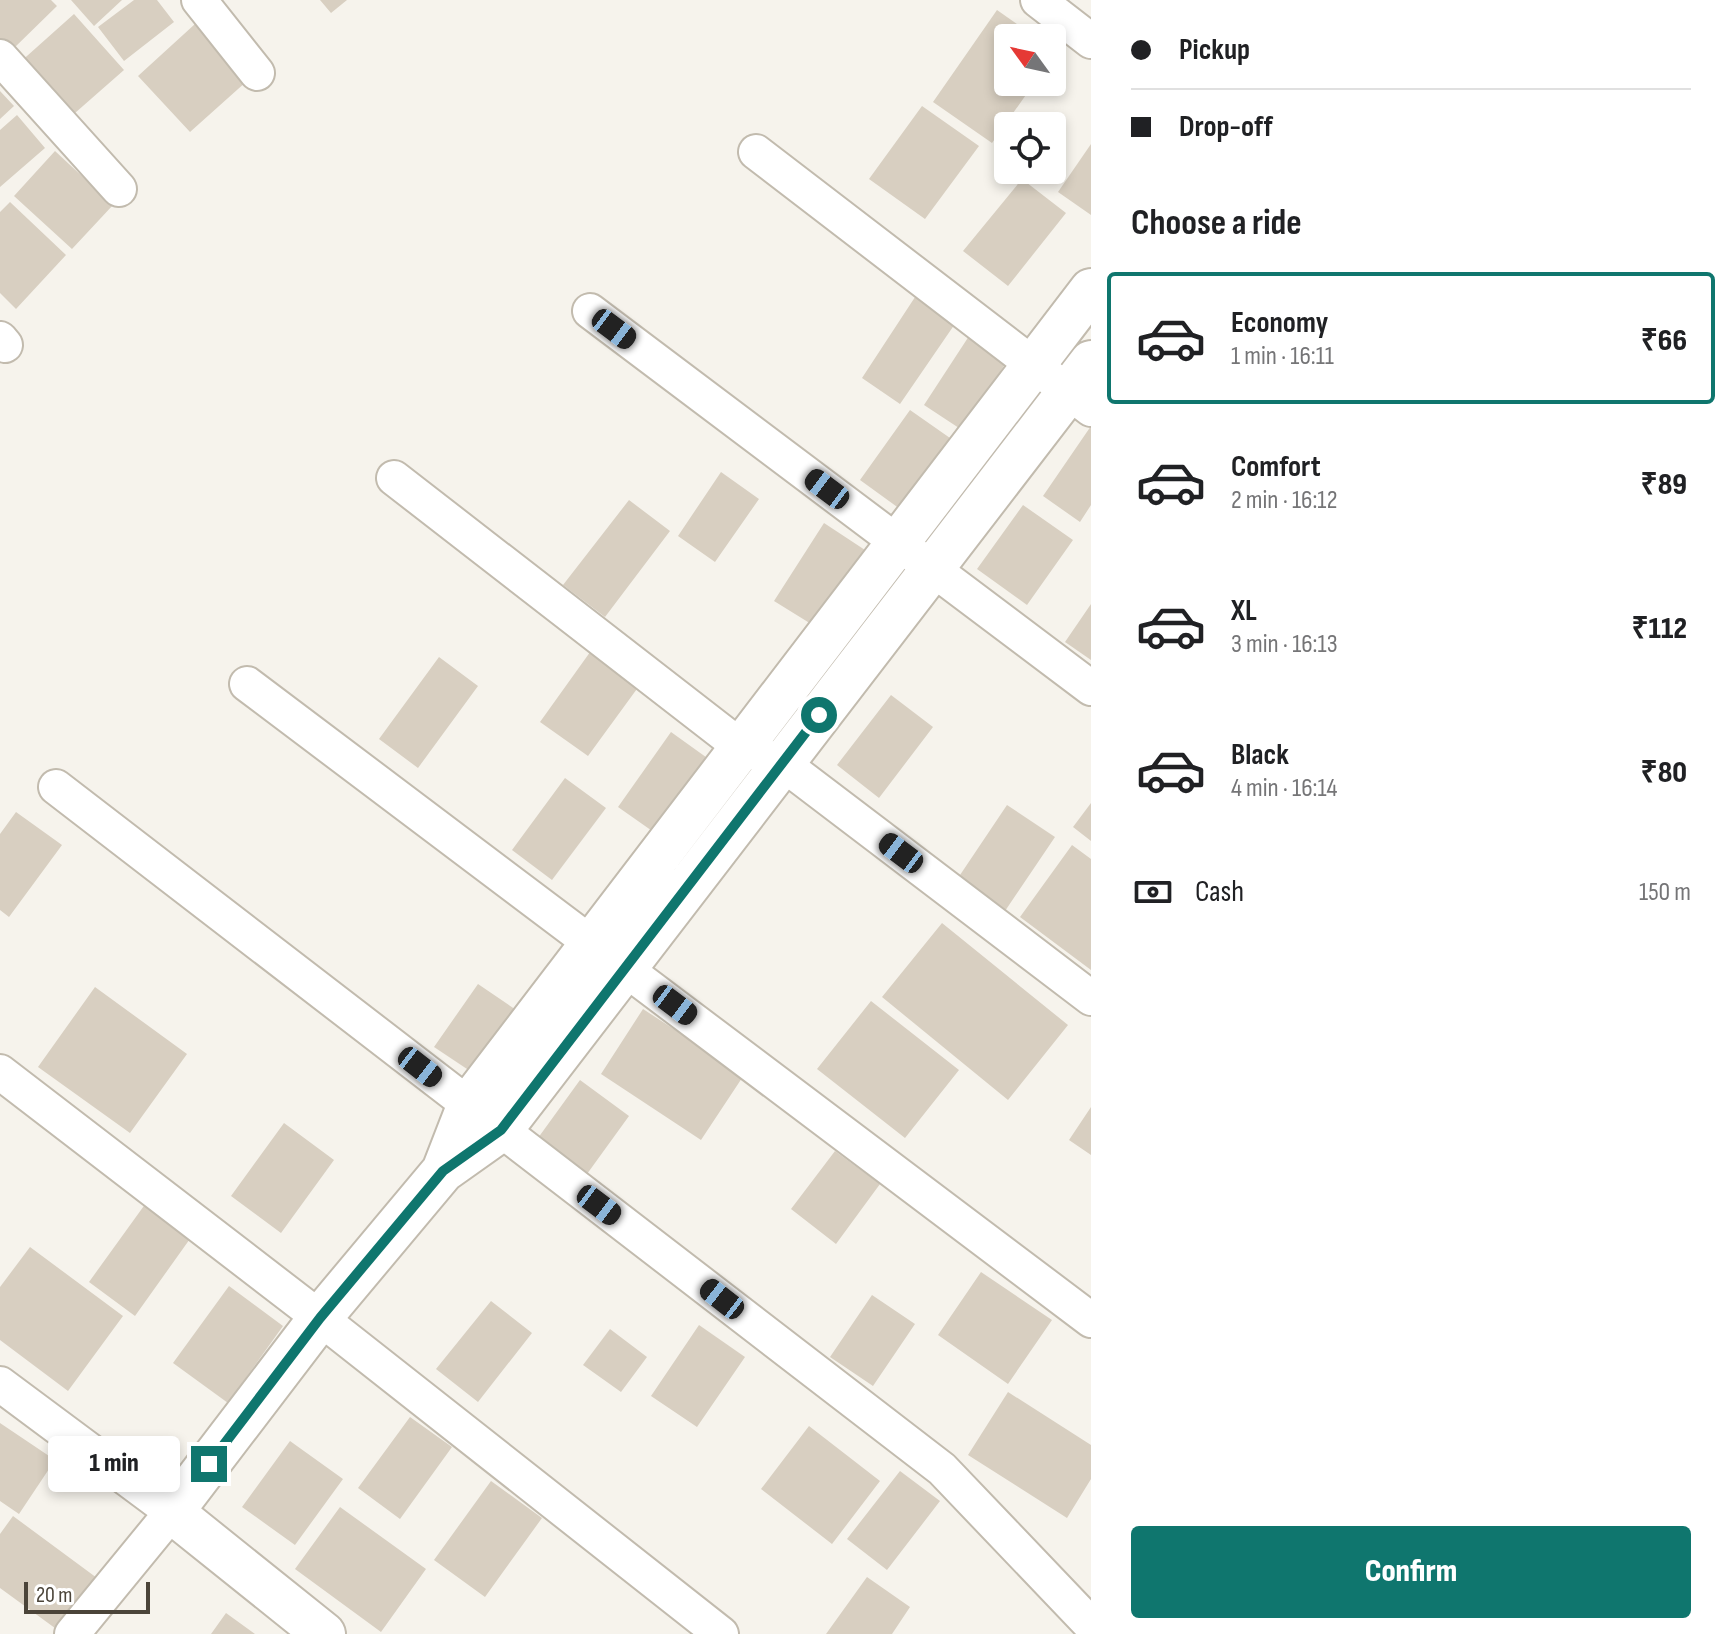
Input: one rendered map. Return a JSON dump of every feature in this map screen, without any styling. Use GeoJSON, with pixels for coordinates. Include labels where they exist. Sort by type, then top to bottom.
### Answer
{"type":"FeatureCollection","features":[{"type":"Feature","properties":{"kind":"street"},"geometry":{"type":"LineString","coordinates":[[199,0],[257,73]]}},
{"type":"Feature","properties":{"kind":"street"},"geometry":{"type":"LineString","coordinates":[[1038,0],[1091,41]]}},
{"type":"Feature","properties":{"kind":"street"},"geometry":{"type":"LineString","coordinates":[[0,57],[119,189]]}},
{"type":"Feature","properties":{"kind":"street"},"geometry":{"type":"LineString","coordinates":[[72,1634],[172,1512],[320,1318],[443,1171],[501,1130],[933,569],[1084,388],[1034,365],[756,152]]}},
{"type":"Feature","properties":{"kind":"street"},"geometry":{"type":"LineString","coordinates":[[443,1171],[469,1104],[1091,290]]}},
{"type":"Feature","properties":{"kind":"street"},"geometry":{"type":"LineString","coordinates":[[590,311],[1091,688]]}},
{"type":"Feature","properties":{"kind":"street"},"geometry":{"type":"LineString","coordinates":[[394,478],[741,747],[782,763],[1091,998]]}},
{"type":"Feature","properties":{"kind":"street"},"geometry":{"type":"LineString","coordinates":[[247,684],[1091,1320]]}},
{"type":"Feature","properties":{"kind":"street"},"geometry":{"type":"LineString","coordinates":[[56,787],[942,1469],[1091,1625]]}},
{"type":"Feature","properties":{"kind":"street"},"geometry":{"type":"LineString","coordinates":[[0,1072],[320,1318],[721,1634]]}},
{"type":"Feature","properties":{"kind":"street"},"geometry":{"type":"LineString","coordinates":[[0,1384],[172,1512],[323,1634]]}},
{"type":"Feature","properties":{"kind":"building"},"geometry":{"type":"Polygon","coordinates":[[[0,0],[51,0],[57,6],[12,50],[0,38],[0,0]]]}},
{"type":"Feature","properties":{"kind":"building"},"geometry":{"type":"Polygon","coordinates":[[[71,0],[122,0],[94,26],[71,0]]]}},
{"type":"Feature","properties":{"kind":"building"},"geometry":{"type":"Polygon","coordinates":[[[134,0],[157,0],[174,22],[124,61],[98,27],[134,0]]]}},
{"type":"Feature","properties":{"kind":"building"},"geometry":{"type":"Polygon","coordinates":[[[320,0],[347,0],[331,13],[320,0]]]}},
{"type":"Feature","properties":{"kind":"building"},"geometry":{"type":"Polygon","coordinates":[[[997,10],[1017,24],[994,24],[994,96],[1025,96],[1014,112],[994,112],[992,143],[933,102],[997,10]]]}},
{"type":"Feature","properties":{"kind":"building"},"geometry":{"type":"Polygon","coordinates":[[[74,14],[124,70],[67,120],[18,64],[74,14]]]}},
{"type":"Feature","properties":{"kind":"building"},"geometry":{"type":"Polygon","coordinates":[[[195,24],[247,81],[190,132],[138,76],[195,24]]]}},
{"type":"Feature","properties":{"kind":"building"},"geometry":{"type":"Polygon","coordinates":[[[0,91],[14,106],[0,119],[0,91]]]}},
{"type":"Feature","properties":{"kind":"building"},"geometry":{"type":"Polygon","coordinates":[[[922,106],[979,146],[925,219],[869,179],[922,106]]]}},
{"type":"Feature","properties":{"kind":"building"},"geometry":{"type":"Polygon","coordinates":[[[17,115],[45,148],[0,187],[0,130],[17,115]]]}},
{"type":"Feature","properties":{"kind":"building"},"geometry":{"type":"Polygon","coordinates":[[[1091,144],[1091,215],[1058,192],[1091,144]]]}},
{"type":"Feature","properties":{"kind":"building"},"geometry":{"type":"Polygon","coordinates":[[[55,151],[113,205],[72,249],[14,196],[55,151]]]}},
{"type":"Feature","properties":{"kind":"building"},"geometry":{"type":"Polygon","coordinates":[[[1018,184],[1028,184],[1066,213],[1008,286],[963,251],[1018,184]]]}},
{"type":"Feature","properties":{"kind":"building"},"geometry":{"type":"Polygon","coordinates":[[[10,202],[66,255],[16,309],[0,293],[0,212],[10,202]]]}},
{"type":"Feature","properties":{"kind":"building"},"geometry":{"type":"Polygon","coordinates":[[[919,291],[959,318],[900,404],[862,378],[919,291]]]}},
{"type":"Feature","properties":{"kind":"building"},"geometry":{"type":"Polygon","coordinates":[[[971,333],[1009,358],[962,430],[924,405],[971,333]]]}},
{"type":"Feature","properties":{"kind":"building"},"geometry":{"type":"Polygon","coordinates":[[[910,410],[950,438],[900,509],[860,480],[910,410]]]}},
{"type":"Feature","properties":{"kind":"building"},"geometry":{"type":"Polygon","coordinates":[[[1091,426],[1091,505],[1080,522],[1043,496],[1091,426]]]}},
{"type":"Feature","properties":{"kind":"building"},"geometry":{"type":"Polygon","coordinates":[[[721,472],[759,499],[715,562],[678,536],[721,472]]]}},
{"type":"Feature","properties":{"kind":"building"},"geometry":{"type":"Polygon","coordinates":[[[629,500],[670,531],[605,617],[563,585],[629,500]]]}},
{"type":"Feature","properties":{"kind":"building"},"geometry":{"type":"Polygon","coordinates":[[[1023,505],[1073,540],[1027,605],[977,569],[1023,505]]]}},
{"type":"Feature","properties":{"kind":"building"},"geometry":{"type":"Polygon","coordinates":[[[824,523],[865,550],[816,627],[774,601],[824,523]]]}},
{"type":"Feature","properties":{"kind":"building"},"geometry":{"type":"Polygon","coordinates":[[[1091,604],[1091,660],[1065,642],[1091,604]]]}},
{"type":"Feature","properties":{"kind":"building"},"geometry":{"type":"Polygon","coordinates":[[[593,648],[642,682],[588,756],[540,722],[593,648]]]}},
{"type":"Feature","properties":{"kind":"building"},"geometry":{"type":"Polygon","coordinates":[[[439,657],[478,686],[418,768],[379,739],[439,657]]]}},
{"type":"Feature","properties":{"kind":"building"},"geometry":{"type":"Polygon","coordinates":[[[891,695],[933,727],[879,798],[837,765],[891,695]]]}},
{"type":"Feature","properties":{"kind":"building"},"geometry":{"type":"Polygon","coordinates":[[[671,732],[717,765],[665,840],[618,807],[671,732]]]}},
{"type":"Feature","properties":{"kind":"building"},"geometry":{"type":"Polygon","coordinates":[[[565,778],[606,808],[552,880],[512,850],[565,778]]]}},
{"type":"Feature","properties":{"kind":"building"},"geometry":{"type":"Polygon","coordinates":[[[1091,803],[1091,841],[1073,827],[1091,803]]]}},
{"type":"Feature","properties":{"kind":"building"},"geometry":{"type":"Polygon","coordinates":[[[1007,805],[1055,837],[1005,911],[958,878],[1007,805]]]}},
{"type":"Feature","properties":{"kind":"building"},"geometry":{"type":"Polygon","coordinates":[[[16,812],[62,845],[9,917],[0,910],[0,834],[16,812]]]}},
{"type":"Feature","properties":{"kind":"building"},"geometry":{"type":"Polygon","coordinates":[[[1072,845],[1091,859],[1091,970],[1020,917],[1072,845]]]}},
{"type":"Feature","properties":{"kind":"building"},"geometry":{"type":"Polygon","coordinates":[[[942,923],[1068,1025],[1008,1100],[882,997],[942,923]]]}},
{"type":"Feature","properties":{"kind":"building"},"geometry":{"type":"Polygon","coordinates":[[[478,984],[519,1012],[476,1075],[434,1047],[478,984]]]}},
{"type":"Feature","properties":{"kind":"building"},"geometry":{"type":"Polygon","coordinates":[[[95,987],[187,1054],[130,1133],[38,1067],[95,987]]]}},
{"type":"Feature","properties":{"kind":"building"},"geometry":{"type":"Polygon","coordinates":[[[871,1001],[959,1070],[905,1138],[817,1069],[871,1001]]]}},
{"type":"Feature","properties":{"kind":"building"},"geometry":{"type":"Polygon","coordinates":[[[643,1009],[744,1075],[701,1140],[601,1074],[643,1009]]]}},
{"type":"Feature","properties":{"kind":"building"},"geometry":{"type":"Polygon","coordinates":[[[580,1080],[629,1116],[587,1174],[538,1138],[580,1080]]]}},
{"type":"Feature","properties":{"kind":"building"},"geometry":{"type":"Polygon","coordinates":[[[1091,1107],[1091,1155],[1069,1140],[1091,1107]]]}},
{"type":"Feature","properties":{"kind":"building"},"geometry":{"type":"Polygon","coordinates":[[[284,1123],[334,1160],[281,1233],[231,1196],[284,1123]]]}},
{"type":"Feature","properties":{"kind":"building"},"geometry":{"type":"Polygon","coordinates":[[[835,1151],[880,1184],[836,1244],[791,1209],[835,1151]]]}},
{"type":"Feature","properties":{"kind":"building"},"geometry":{"type":"Polygon","coordinates":[[[146,1203],[192,1236],[135,1316],[89,1282],[146,1203]]]}},
{"type":"Feature","properties":{"kind":"building"},"geometry":{"type":"Polygon","coordinates":[[[30,1247],[123,1316],[68,1391],[0,1340],[0,1287],[30,1247]]]}},
{"type":"Feature","properties":{"kind":"building"},"geometry":{"type":"Polygon","coordinates":[[[981,1272],[1052,1320],[1008,1384],[938,1335],[981,1272]]]}},
{"type":"Feature","properties":{"kind":"building"},"geometry":{"type":"Polygon","coordinates":[[[229,1286],[283,1326],[228,1403],[173,1363],[229,1286]]]}},
{"type":"Feature","properties":{"kind":"building"},"geometry":{"type":"Polygon","coordinates":[[[872,1295],[915,1324],[873,1386],[830,1357],[872,1295]]]}},
{"type":"Feature","properties":{"kind":"building"},"geometry":{"type":"Polygon","coordinates":[[[491,1301],[532,1333],[478,1402],[436,1369],[491,1301]]]}},
{"type":"Feature","properties":{"kind":"building"},"geometry":{"type":"Polygon","coordinates":[[[699,1325],[745,1357],[697,1427],[651,1396],[699,1325]]]}},
{"type":"Feature","properties":{"kind":"building"},"geometry":{"type":"Polygon","coordinates":[[[610,1329],[647,1357],[621,1392],[583,1365],[610,1329]]]}},
{"type":"Feature","properties":{"kind":"building"},"geometry":{"type":"Polygon","coordinates":[[[1008,1392],[1091,1445],[1091,1479],[1067,1518],[968,1455],[1008,1392]]]}},
{"type":"Feature","properties":{"kind":"building"},"geometry":{"type":"Polygon","coordinates":[[[410,1417],[452,1447],[400,1519],[358,1488],[410,1417]]]}},
{"type":"Feature","properties":{"kind":"building"},"geometry":{"type":"Polygon","coordinates":[[[0,1423],[55,1460],[19,1514],[0,1501],[0,1423]]]}},
{"type":"Feature","properties":{"kind":"building"},"geometry":{"type":"Polygon","coordinates":[[[809,1426],[880,1481],[832,1544],[761,1489],[809,1426]]]}},
{"type":"Feature","properties":{"kind":"building"},"geometry":{"type":"Polygon","coordinates":[[[290,1441],[343,1479],[295,1545],[242,1507],[290,1441]]]}},
{"type":"Feature","properties":{"kind":"building"},"geometry":{"type":"Polygon","coordinates":[[[900,1471],[940,1501],[887,1570],[847,1539],[900,1471]]]}},
{"type":"Feature","properties":{"kind":"building"},"geometry":{"type":"Polygon","coordinates":[[[491,1481],[542,1518],[485,1597],[434,1560],[491,1481]]]}},
{"type":"Feature","properties":{"kind":"building"},"geometry":{"type":"Polygon","coordinates":[[[340,1507],[426,1569],[381,1632],[295,1569],[340,1507]]]}},
{"type":"Feature","properties":{"kind":"building"},"geometry":{"type":"Polygon","coordinates":[[[13,1516],[97,1578],[59,1631],[0,1588],[0,1534],[13,1516]]]}},
{"type":"Feature","properties":{"kind":"building"},"geometry":{"type":"Polygon","coordinates":[[[867,1577],[910,1607],[892,1634],[826,1634],[867,1577]]]}},
{"type":"Feature","properties":{"kind":"building"},"geometry":{"type":"Polygon","coordinates":[[[226,1613],[255,1634],[211,1634],[226,1613]]]}},
{"type":"Feature","properties":{"kind":"route"},"geometry":{"type":"LineString","coordinates":[[209,1464],[320,1318],[443,1171],[501,1130],[819,715]]}}]}
